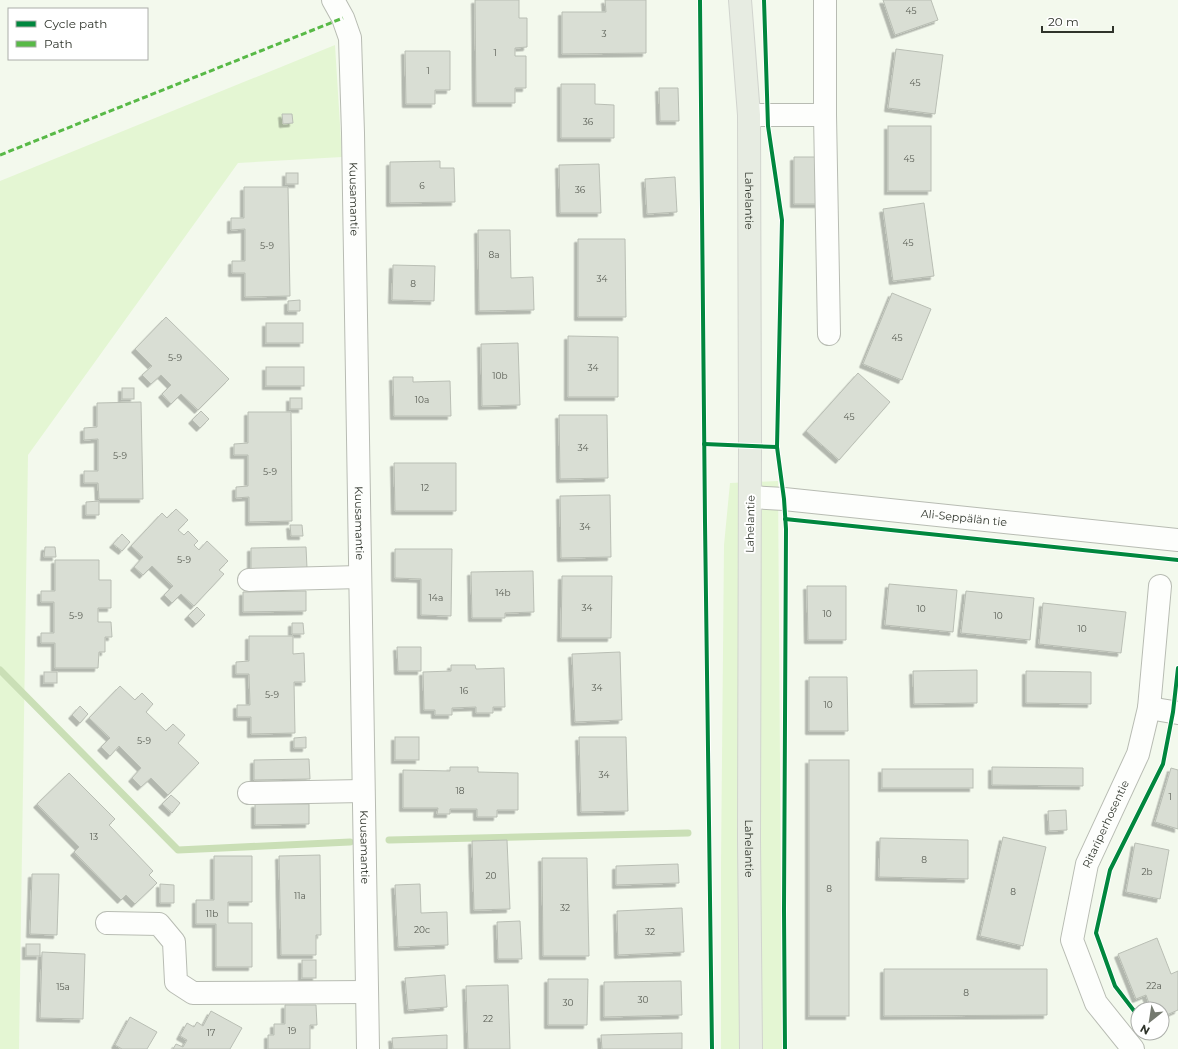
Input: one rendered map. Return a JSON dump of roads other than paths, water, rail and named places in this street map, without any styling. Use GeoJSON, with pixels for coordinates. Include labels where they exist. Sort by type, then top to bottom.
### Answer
{"type":"FeatureCollection","features":[{"type":"Feature","properties":{"kind":"main road","name":"Lahelantie"},"geometry":{"type":"LineString","coordinates":[[740,0],[748,115],[750,497],[749,840],[751,1049]]}},
{"type":"Feature","properties":{"kind":"street","name":"Kuusamantie"},"geometry":{"type":"LineString","coordinates":[[333,0],[343,18],[350,38],[353,134],[368,1049]]}},
{"type":"Feature","properties":{"kind":"street"},"geometry":{"type":"LineString","coordinates":[[824,0],[829,334]]}},
{"type":"Feature","properties":{"kind":"street"},"geometry":{"type":"LineString","coordinates":[[748,115],[825,115]]}},
{"type":"Feature","properties":{"kind":"street","name":"Ali-Seppälän tie"},"geometry":{"type":"LineString","coordinates":[[750,497],[784,499],[1178,540]]}},
{"type":"Feature","properties":{"kind":"street"},"geometry":{"type":"LineString","coordinates":[[249,580],[360,577]]}},
{"type":"Feature","properties":{"kind":"street","name":"Ritariperhosentie"},"geometry":{"type":"LineString","coordinates":[[1133,1049],[1096,1003],[1072,940],[1087,864],[1138,754],[1149,708],[1160,586]]}},
{"type":"Feature","properties":{"kind":"street"},"geometry":{"type":"LineString","coordinates":[[1149,708],[1178,713]]}},
{"type":"Feature","properties":{"kind":"street"},"geometry":{"type":"LineString","coordinates":[[249,793],[363,791]]}},
{"type":"Feature","properties":{"kind":"street"},"geometry":{"type":"LineString","coordinates":[[107,923],[159,924],[174,942],[176,982],[193,993],[367,992]]}},
{"type":"Feature","properties":{"kind":"waterway"},"geometry":{"type":"LineString","coordinates":[[0,670],[178,850],[350,842]]}},
{"type":"Feature","properties":{"kind":"waterway"},"geometry":{"type":"LineString","coordinates":[[389,840],[688,833]]}}]}
